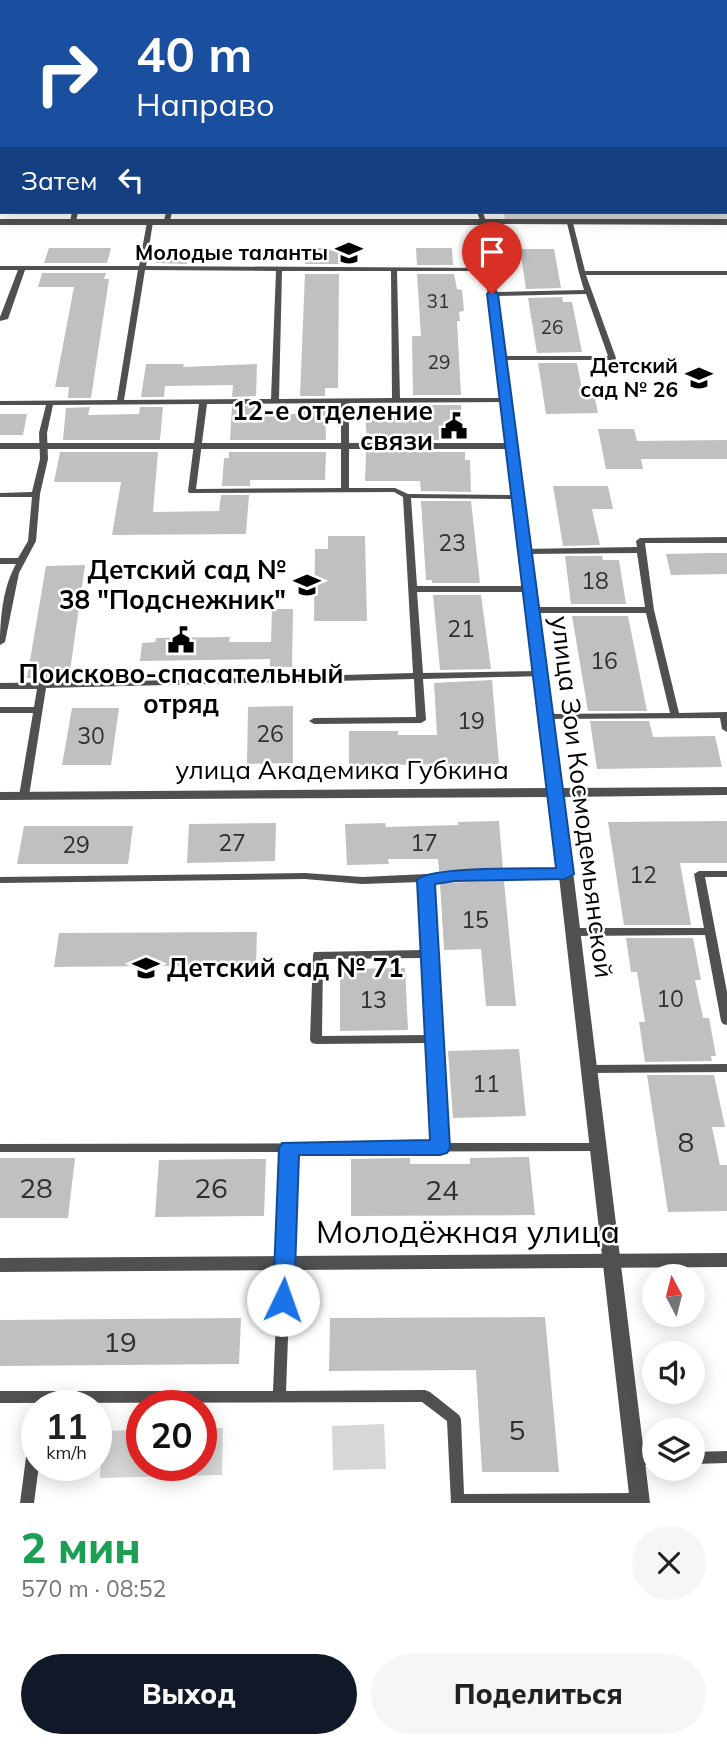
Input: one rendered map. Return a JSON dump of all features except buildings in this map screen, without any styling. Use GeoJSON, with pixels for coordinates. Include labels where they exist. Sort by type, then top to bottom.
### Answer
{"type":"FeatureCollection","features":[{"type":"Feature","properties":{"kind":"street"},"geometry":{"type":"LineString","coordinates":[[0,222],[74,217],[149,222],[168,217],[482,217],[570,223],[727,222]]}},
{"type":"Feature","properties":{"kind":"street","name":"улица Зои Космодемьянской"},"geometry":{"type":"LineString","coordinates":[[482,217],[556,792],[640,1501]]}},
{"type":"Feature","properties":{"kind":"street"},"geometry":{"type":"LineString","coordinates":[[0,446],[512,446]]}},
{"type":"Feature","properties":{"kind":"street","name":"улица Академика Губкина"},"geometry":{"type":"LineString","coordinates":[[0,796],[727,791]]}},
{"type":"Feature","properties":{"kind":"street","name":"Молодёжная улица"},"geometry":{"type":"LineString","coordinates":[[0,1265],[727,1260]]}},
{"type":"Feature","properties":{"kind":"lane"},"geometry":{"type":"LineString","coordinates":[[120,402],[149,222]]}},
{"type":"Feature","properties":{"kind":"lane"},"geometry":{"type":"LineString","coordinates":[[501,358],[612,358],[582,273],[570,223]]}},
{"type":"Feature","properties":{"kind":"lane"},"geometry":{"type":"LineString","coordinates":[[0,268],[489,270]]}},
{"type":"Feature","properties":{"kind":"lane"},"geometry":{"type":"LineString","coordinates":[[0,319],[4,319],[22,268]]}},
{"type":"Feature","properties":{"kind":"lane"},"geometry":{"type":"LineString","coordinates":[[275,401],[279,270]]}},
{"type":"Feature","properties":{"kind":"lane"},"geometry":{"type":"LineString","coordinates":[[394,270],[396,400]]}},
{"type":"Feature","properties":{"kind":"lane"},"geometry":{"type":"LineString","coordinates":[[582,273],[727,273]]}},
{"type":"Feature","properties":{"kind":"lane"},"geometry":{"type":"LineString","coordinates":[[492,294],[589,292]]}},
{"type":"Feature","properties":{"kind":"lane"},"geometry":{"type":"LineString","coordinates":[[0,403],[506,400]]}},
{"type":"Feature","properties":{"kind":"lane"},"geometry":{"type":"LineString","coordinates":[[345,401],[345,490]]}},
{"type":"Feature","properties":{"kind":"lane"},"geometry":{"type":"LineString","coordinates":[[203,402],[192,491],[395,490],[407,496],[518,497]]}},
{"type":"Feature","properties":{"kind":"lane"},"geometry":{"type":"LineString","coordinates":[[0,642],[15,573],[32,541],[36,494],[44,459],[43,433],[50,403]]}},
{"type":"Feature","properties":{"kind":"lane"},"geometry":{"type":"LineString","coordinates":[[0,495],[36,494]]}},
{"type":"Feature","properties":{"kind":"lane"},"geometry":{"type":"LineString","coordinates":[[314,721],[421,720],[407,496]]}},
{"type":"Feature","properties":{"kind":"lane"},"geometry":{"type":"LineString","coordinates":[[675,716],[650,610],[640,541],[727,540]]}},
{"type":"Feature","properties":{"kind":"lane"},"geometry":{"type":"LineString","coordinates":[[525,551],[641,550]]}},
{"type":"Feature","properties":{"kind":"lane"},"geometry":{"type":"LineString","coordinates":[[0,561],[22,561]]}},
{"type":"Feature","properties":{"kind":"lane"},"geometry":{"type":"LineString","coordinates":[[413,590],[529,589]]}},
{"type":"Feature","properties":{"kind":"lane"},"geometry":{"type":"LineString","coordinates":[[532,610],[650,610]]}},
{"type":"Feature","properties":{"kind":"lane"},"geometry":{"type":"LineString","coordinates":[[0,687],[540,674]]}},
{"type":"Feature","properties":{"kind":"lane"},"geometry":{"type":"LineString","coordinates":[[24,796],[42,686]]}},
{"type":"Feature","properties":{"kind":"lane"},"geometry":{"type":"LineString","coordinates":[[0,710],[38,710]]}},
{"type":"Feature","properties":{"kind":"lane"},"geometry":{"type":"LineString","coordinates":[[546,717],[725,715],[727,729]]}},
{"type":"Feature","properties":{"kind":"lane"},"geometry":{"type":"LineString","coordinates":[[0,880],[305,876],[333,881],[565,874]]}},
{"type":"Feature","properties":{"kind":"lane"},"geometry":{"type":"LineString","coordinates":[[727,874],[699,874],[727,1021]]}},
{"type":"Feature","properties":{"kind":"lane"},"geometry":{"type":"LineString","coordinates":[[426,880],[440,1148]]}},
{"type":"Feature","properties":{"kind":"lane"},"geometry":{"type":"LineString","coordinates":[[572,932],[710,931]]}},
{"type":"Feature","properties":{"kind":"lane"},"geometry":{"type":"LineString","coordinates":[[430,954],[318,955],[316,1040],[435,1039]]}},
{"type":"Feature","properties":{"kind":"lane"},"geometry":{"type":"LineString","coordinates":[[588,1069],[727,1068]]}},
{"type":"Feature","properties":{"kind":"lane"},"geometry":{"type":"LineString","coordinates":[[0,1148],[598,1147]]}},
{"type":"Feature","properties":{"kind":"lane"},"geometry":{"type":"LineString","coordinates":[[279,1396],[289,1148]]}},
{"type":"Feature","properties":{"kind":"lane"},"geometry":{"type":"LineString","coordinates":[[112,1399],[425,1396],[454,1419],[458,1501],[640,1501]]}},
{"type":"Feature","properties":{"kind":"lane"},"geometry":{"type":"LineString","coordinates":[[0,1397],[21,1399]]}},
{"type":"Feature","properties":{"kind":"lane"},"geometry":{"type":"LineString","coordinates":[[705,1458],[727,1457]]}},
{"type":"Feature","properties":{"kind":"lane"},"geometry":{"type":"LineString","coordinates":[[634,1459],[642,1459]]}},
{"type":"Feature","properties":{"kind":"lane"},"geometry":{"type":"LineString","coordinates":[[27,1503],[30,1481]]}},
{"type":"Feature","properties":{"kind":"shaded area"},"geometry":{"type":"Polygon","coordinates":[[[504,214],[727,214],[727,219],[505,220],[504,214]]]}},
{"type":"Feature","properties":{"kind":"shaded area"},"geometry":{"type":"Polygon","coordinates":[[[384,1424],[386,1469],[333,1470],[332,1426],[384,1424]]]}},
{"type":"Feature","properties":{"kind":"shaded area"},"geometry":{"type":"Polygon","coordinates":[[[217,1428],[223,1428],[222,1475],[217,1475],[217,1428]]]}},
{"type":"Feature","properties":{"kind":"shaded area"},"geometry":{"type":"Polygon","coordinates":[[[126,1430],[126,1477],[112,1478],[112,1431],[126,1430]]]}},
{"type":"Feature","properties":{"kind":"place","name":"Молодые таланты"},"geometry":{"type":"Point","coordinates":[349,253]}},
{"type":"Feature","properties":{"kind":"place","name":"Детский сад № 26"},"geometry":{"type":"Point","coordinates":[699,378]}},
{"type":"Feature","properties":{"kind":"place","name":"12-е отделение связи"},"geometry":{"type":"Point","coordinates":[454,426]}},
{"type":"Feature","properties":{"kind":"place","name":"Детский сад № 38 \"Подснежник\""},"geometry":{"type":"Point","coordinates":[307,585]}},
{"type":"Feature","properties":{"kind":"place","name":"Поисково-спасательный отряд"},"geometry":{"type":"Point","coordinates":[181,640]}},
{"type":"Feature","properties":{"kind":"place","name":"Детский сад № 71"},"geometry":{"type":"Point","coordinates":[146,968]}},
{"type":"Feature","properties":{"kind":"route"},"geometry":{"type":"LineString","coordinates":[[283,1300],[289,1148],[440,1148],[426,880],[455,876],[565,874],[492,294]]}}]}
